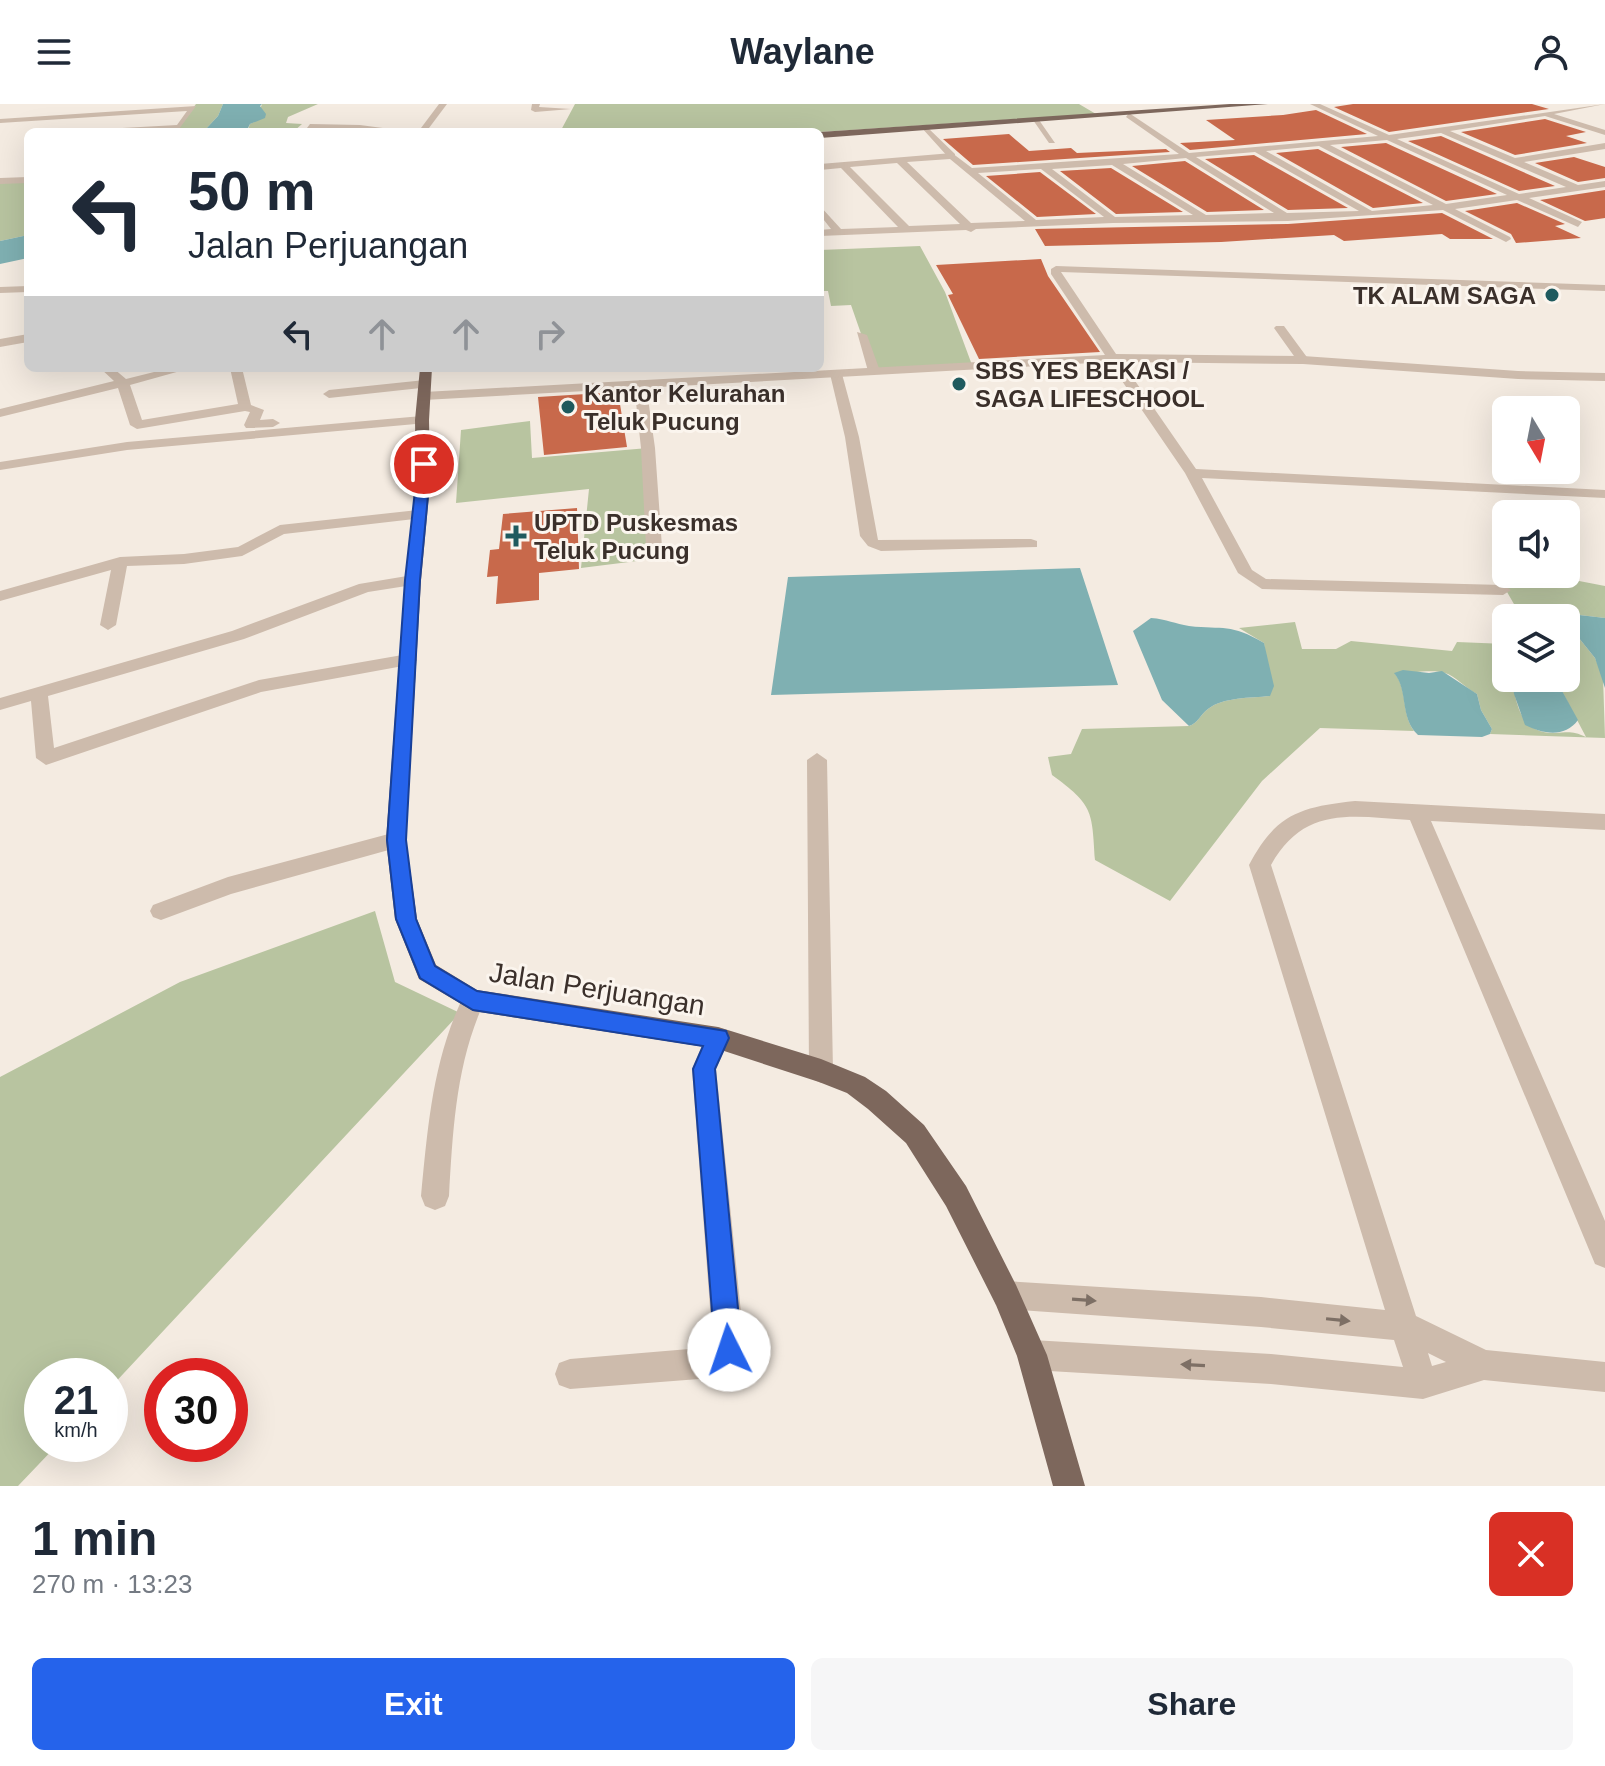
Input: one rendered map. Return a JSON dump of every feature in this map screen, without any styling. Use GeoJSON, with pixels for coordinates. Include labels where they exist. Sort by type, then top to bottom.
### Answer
{"type":"FeatureCollection","features":[{"type":"Feature","properties":{"kind":"main road"},"geometry":{"type":"LineString","coordinates":[[824,135],[1264,104]]}},
{"type":"Feature","properties":{"kind":"main road","name":"Jalan Perjuangan"},"geometry":{"type":"LineString","coordinates":[[424,395],[423,484],[413,580],[396,840],[406,919],[427,972],[473,1000],[718,1038],[856,1085],[915,1134],[956,1196],[1006,1295],[1032,1355],[1069,1486]]}},
{"type":"Feature","properties":{"kind":"street"},"geometry":{"type":"LineString","coordinates":[[425,128],[443,104]]}},
{"type":"Feature","properties":{"kind":"street"},"geometry":{"type":"LineString","coordinates":[[536,104],[535,110],[569,106]]}},
{"type":"Feature","properties":{"kind":"street"},"geometry":{"type":"LineString","coordinates":[[1314,104],[1578,224]]}},
{"type":"Feature","properties":{"kind":"street"},"geometry":{"type":"LineString","coordinates":[[970,171],[1114,162],[1386,138],[1602,105]]}},
{"type":"Feature","properties":{"kind":"street"},"geometry":{"type":"LineString","coordinates":[[0,121],[195,106]]}},
{"type":"Feature","properties":{"kind":"street"},"geometry":{"type":"LineString","coordinates":[[154,128],[179,127],[195,106]]}},
{"type":"Feature","properties":{"kind":"street"},"geometry":{"type":"LineString","coordinates":[[556,128],[569,106]]}},
{"type":"Feature","properties":{"kind":"street"},"geometry":{"type":"LineString","coordinates":[[1545,113],[1605,133]]}},
{"type":"Feature","properties":{"kind":"street"},"geometry":{"type":"LineString","coordinates":[[1129,115],[1288,218]]}},
{"type":"Feature","properties":{"kind":"street"},"geometry":{"type":"LineString","coordinates":[[34,128],[48,118]]}},
{"type":"Feature","properties":{"kind":"street"},"geometry":{"type":"LineString","coordinates":[[1036,122],[1052,141]]}},
{"type":"Feature","properties":{"kind":"street"},"geometry":{"type":"LineString","coordinates":[[1540,127],[1570,122]]}},
{"type":"Feature","properties":{"kind":"street"},"geometry":{"type":"LineString","coordinates":[[310,126],[370,128]]}},
{"type":"Feature","properties":{"kind":"street"},"geometry":{"type":"LineString","coordinates":[[924,129],[1033,223]]}},
{"type":"Feature","properties":{"kind":"street"},"geometry":{"type":"LineString","coordinates":[[1444,131],[1577,188]]}},
{"type":"Feature","properties":{"kind":"street"},"geometry":{"type":"LineString","coordinates":[[1463,139],[1479,136]]}},
{"type":"Feature","properties":{"kind":"street"},"geometry":{"type":"LineString","coordinates":[[1321,144],[1506,239]]}},
{"type":"Feature","properties":{"kind":"street"},"geometry":{"type":"LineString","coordinates":[[1515,161],[1605,146]]}},
{"type":"Feature","properties":{"kind":"street"},"geometry":{"type":"LineString","coordinates":[[1258,150],[1370,214]]}},
{"type":"Feature","properties":{"kind":"street"},"geometry":{"type":"LineString","coordinates":[[824,167],[952,156]]}},
{"type":"Feature","properties":{"kind":"street"},"geometry":{"type":"LineString","coordinates":[[899,160],[971,229]]}},
{"type":"Feature","properties":{"kind":"street"},"geometry":{"type":"LineString","coordinates":[[1114,162],[1206,219]]}},
{"type":"Feature","properties":{"kind":"street"},"geometry":{"type":"LineString","coordinates":[[843,165],[906,229]]}},
{"type":"Feature","properties":{"kind":"street"},"geometry":{"type":"LineString","coordinates":[[1044,167],[1113,220]]}},
{"type":"Feature","properties":{"kind":"street"},"geometry":{"type":"LineString","coordinates":[[0,181],[24,180]]}},
{"type":"Feature","properties":{"kind":"street"},"geometry":{"type":"LineString","coordinates":[[824,233],[971,229],[1113,220],[1370,214],[1602,186]]}},
{"type":"Feature","properties":{"kind":"street"},"geometry":{"type":"LineString","coordinates":[[824,214],[839,233]]}},
{"type":"Feature","properties":{"kind":"street"},"geometry":{"type":"LineString","coordinates":[[1503,590],[1262,584],[1246,573],[1192,473],[1064,287],[1056,269],[1605,288]]}},
{"type":"Feature","properties":{"kind":"street"},"geometry":{"type":"LineString","coordinates":[[0,290],[24,289]]}},
{"type":"Feature","properties":{"kind":"street"},"geometry":{"type":"LineString","coordinates":[[1280,328],[1303,360]]}},
{"type":"Feature","properties":{"kind":"street"},"geometry":{"type":"LineString","coordinates":[[861,335],[874,371]]}},
{"type":"Feature","properties":{"kind":"street"},"geometry":{"type":"LineString","coordinates":[[0,343],[24,339]]}},
{"type":"Feature","properties":{"kind":"street"},"geometry":{"type":"LineString","coordinates":[[329,394],[424,395],[1113,358],[1303,360],[1518,375],[1605,377]]}},
{"type":"Feature","properties":{"kind":"street"},"geometry":{"type":"LineString","coordinates":[[111,372],[123,383],[137,425],[245,407],[257,410],[251,425],[424,395]]}},
{"type":"Feature","properties":{"kind":"street"},"geometry":{"type":"LineString","coordinates":[[0,413],[168,372]]}},
{"type":"Feature","properties":{"kind":"street"},"geometry":{"type":"LineString","coordinates":[[237,372],[245,407]]}},
{"type":"Feature","properties":{"kind":"street"},"geometry":{"type":"LineString","coordinates":[[630,372],[648,448],[654,547]]}},
{"type":"Feature","properties":{"kind":"street"},"geometry":{"type":"LineString","coordinates":[[836,374],[852,437],[866,525],[873,543],[881,546],[1031,544]]}},
{"type":"Feature","properties":{"kind":"street"},"geometry":{"type":"LineString","coordinates":[[0,466],[424,395]]}},
{"type":"Feature","properties":{"kind":"street"},"geometry":{"type":"LineString","coordinates":[[1192,473],[1605,494]]}},
{"type":"Feature","properties":{"kind":"street"},"geometry":{"type":"LineString","coordinates":[[0,596],[120,562],[222,555],[253,547],[280,530],[418,515]]}},
{"type":"Feature","properties":{"kind":"street"},"geometry":{"type":"LineString","coordinates":[[108,625],[120,562]]}},
{"type":"Feature","properties":{"kind":"street"},"geometry":{"type":"LineString","coordinates":[[0,704],[253,631],[281,622],[293,613],[365,588],[413,580]]}},
{"type":"Feature","properties":{"kind":"street"},"geometry":{"type":"LineString","coordinates":[[39,693],[46,758],[259,686],[408,660]]}},
{"type":"Feature","properties":{"kind":"street"},"geometry":{"type":"LineString","coordinates":[[817,760],[821,1071]]}},
{"type":"Feature","properties":{"kind":"street"},"geometry":{"type":"LineString","coordinates":[[1423,1384],[1260,865],[1275,835],[1300,817],[1355,809],[1605,822]]}},
{"type":"Feature","properties":{"kind":"street"},"geometry":{"type":"LineString","coordinates":[[1417,813],[1605,1254]]}},
{"type":"Feature","properties":{"kind":"street"},"geometry":{"type":"LineString","coordinates":[[161,911],[228,886],[396,840]]}},
{"type":"Feature","properties":{"kind":"street"},"geometry":{"type":"LineString","coordinates":[[435,1196],[446,1080],[461,1022],[473,1000]]}},
{"type":"Feature","properties":{"kind":"street"},"geometry":{"type":"LineString","coordinates":[[570,1374],[712,1363],[726,1357],[729,1342],[704,1069],[718,1038]]}},
{"type":"Feature","properties":{"kind":"street"},"geometry":{"type":"LineString","coordinates":[[1006,1295],[1261,1312],[1407,1327],[1484,1365],[1605,1377]]}},
{"type":"Feature","properties":{"kind":"street"},"geometry":{"type":"LineString","coordinates":[[1032,1355],[1271,1369],[1423,1384],[1484,1365]]}},
{"type":"Feature","properties":{"kind":"green space"},"geometry":{"type":"Polygon","coordinates":[[[196,104],[223,104],[218,116],[207,128],[178,128],[196,104]]]}},
{"type":"Feature","properties":{"kind":"green space"},"geometry":{"type":"Polygon","coordinates":[[[262,104],[318,104],[288,117],[286,123],[302,124],[298,128],[248,128],[256,121],[262,104]]]}},
{"type":"Feature","properties":{"kind":"green space"},"geometry":{"type":"Polygon","coordinates":[[[575,104],[1079,104],[1096,114],[824,132],[824,128],[562,128],[575,104]]]}},
{"type":"Feature","properties":{"kind":"green space"},"geometry":{"type":"Polygon","coordinates":[[[24,180],[24,236],[0,241],[0,181],[24,180]]]}},
{"type":"Feature","properties":{"kind":"green space"},"geometry":{"type":"Polygon","coordinates":[[[920,246],[945,292],[972,365],[874,371],[851,305],[831,306],[828,291],[824,291],[824,250],[920,246]]]}},
{"type":"Feature","properties":{"kind":"green space"},"geometry":{"type":"Polygon","coordinates":[[[530,421],[532,458],[648,448],[653,559],[581,568],[589,489],[456,503],[461,430],[530,421]]]}},
{"type":"Feature","properties":{"kind":"green space"},"geometry":{"type":"Polygon","coordinates":[[[1580,581],[1605,586],[1605,618],[1580,615],[1580,604],[1514,604],[1505,588],[1580,588],[1580,581]]]}},
{"type":"Feature","properties":{"kind":"green space"},"geometry":{"type":"Polygon","coordinates":[[[1295,622],[1302,649],[1336,649],[1351,641],[1452,651],[1457,642],[1492,643],[1492,692],[1515,692],[1522,716],[1534,729],[1571,732],[1586,737],[1562,692],[1580,692],[1580,639],[1595,658],[1603,677],[1605,738],[1490,734],[1492,729],[1481,710],[1477,694],[1452,676],[1435,671],[1395,674],[1402,687],[1407,717],[1414,731],[1320,728],[1262,781],[1170,901],[1095,860],[1088,810],[1076,794],[1052,775],[1048,757],[1071,754],[1082,729],[1189,726],[1221,702],[1270,696],[1264,643],[1239,628],[1295,622]]]}},
{"type":"Feature","properties":{"kind":"green space"},"geometry":{"type":"Polygon","coordinates":[[[375,911],[395,982],[460,1013],[128,1369],[128,1358],[24,1358],[24,1462],[41,1462],[18,1486],[0,1486],[0,1077],[180,982],[375,911]]]}},
{"type":"Feature","properties":{"kind":"water"},"geometry":{"type":"Polygon","coordinates":[[[223,104],[262,104],[260,106],[266,114],[265,118],[250,124],[248,128],[207,128],[218,116],[223,104]]]}},
{"type":"Feature","properties":{"kind":"water"},"geometry":{"type":"Polygon","coordinates":[[[24,236],[24,259],[0,264],[0,241],[24,236]]]}},
{"type":"Feature","properties":{"kind":"water"},"geometry":{"type":"Polygon","coordinates":[[[1080,568],[1118,685],[771,695],[788,577],[1080,568]]]}},
{"type":"Feature","properties":{"kind":"water"},"geometry":{"type":"Polygon","coordinates":[[[1580,615],[1605,618],[1605,688],[1595,658],[1580,639],[1580,615]]]}},
{"type":"Feature","properties":{"kind":"water"},"geometry":{"type":"Polygon","coordinates":[[[1151,618],[1189,626],[1227,628],[1264,643],[1274,686],[1270,696],[1221,702],[1189,726],[1162,700],[1133,631],[1151,618]]]}},
{"type":"Feature","properties":{"kind":"water"},"geometry":{"type":"Polygon","coordinates":[[[1403,670],[1442,671],[1477,694],[1481,710],[1492,729],[1490,734],[1482,737],[1418,735],[1408,720],[1399,680],[1394,673],[1403,670]]]}},
{"type":"Feature","properties":{"kind":"water"},"geometry":{"type":"Polygon","coordinates":[[[1563,692],[1578,720],[1560,732],[1539,731],[1525,725],[1514,694],[1563,692]]]}},
{"type":"Feature","properties":{"kind":"building"},"geometry":{"type":"Polygon","coordinates":[[[1353,104],[1532,104],[1549,109],[1389,132],[1334,107],[1353,104]]]}},
{"type":"Feature","properties":{"kind":"building"},"geometry":{"type":"Polygon","coordinates":[[[1316,110],[1367,134],[1190,150],[1180,143],[1235,140],[1206,120],[1316,110]]]}},
{"type":"Feature","properties":{"kind":"building"},"geometry":{"type":"Polygon","coordinates":[[[1545,119],[1586,132],[1566,136],[1587,143],[1515,155],[1461,132],[1545,119]]]}},
{"type":"Feature","properties":{"kind":"building"},"geometry":{"type":"Polygon","coordinates":[[[1009,134],[1029,151],[1071,148],[1077,153],[1166,149],[1170,152],[973,165],[943,139],[1009,134]]]}},
{"type":"Feature","properties":{"kind":"building"},"geometry":{"type":"Polygon","coordinates":[[[1441,136],[1555,186],[1519,191],[1408,141],[1441,136]]]}},
{"type":"Feature","properties":{"kind":"building"},"geometry":{"type":"Polygon","coordinates":[[[1386,143],[1497,194],[1446,201],[1341,147],[1386,143]]]}},
{"type":"Feature","properties":{"kind":"building"},"geometry":{"type":"Polygon","coordinates":[[[1318,149],[1423,203],[1373,208],[1276,153],[1318,149]]]}},
{"type":"Feature","properties":{"kind":"building"},"geometry":{"type":"Polygon","coordinates":[[[1254,155],[1348,208],[1288,210],[1205,159],[1254,155]]]}},
{"type":"Feature","properties":{"kind":"building"},"geometry":{"type":"Polygon","coordinates":[[[1574,157],[1605,167],[1605,178],[1578,182],[1535,163],[1574,157]]]}},
{"type":"Feature","properties":{"kind":"building"},"geometry":{"type":"Polygon","coordinates":[[[1185,161],[1264,210],[1207,212],[1132,166],[1185,161]]]}},
{"type":"Feature","properties":{"kind":"building"},"geometry":{"type":"Polygon","coordinates":[[[1111,168],[1183,212],[1116,214],[1060,171],[1111,168]]]}},
{"type":"Feature","properties":{"kind":"building"},"geometry":{"type":"Polygon","coordinates":[[[1040,172],[1096,214],[1037,217],[986,176],[1040,172]]]}},
{"type":"Feature","properties":{"kind":"building"},"geometry":{"type":"Polygon","coordinates":[[[1605,190],[1605,218],[1585,221],[1540,200],[1605,190]]]}},
{"type":"Feature","properties":{"kind":"building"},"geometry":{"type":"Polygon","coordinates":[[[1517,203],[1565,224],[1555,226],[1581,238],[1516,243],[1511,234],[1465,211],[1517,203]]]}},
{"type":"Feature","properties":{"kind":"building"},"geometry":{"type":"Polygon","coordinates":[[[1442,213],[1493,239],[1450,239],[1442,234],[1344,241],[1334,235],[1221,242],[1045,246],[1035,229],[1288,224],[1442,213]]]}},
{"type":"Feature","properties":{"kind":"building"},"geometry":{"type":"Polygon","coordinates":[[[1041,259],[1048,276],[1100,352],[979,359],[948,295],[953,294],[936,265],[1041,259]]]}},
{"type":"Feature","properties":{"kind":"building"},"geometry":{"type":"Polygon","coordinates":[[[618,392],[627,447],[544,455],[538,397],[618,392]]]}},
{"type":"Feature","properties":{"kind":"building"},"geometry":{"type":"Polygon","coordinates":[[[577,508],[579,569],[539,573],[539,600],[496,604],[498,576],[487,577],[490,550],[499,549],[503,514],[577,508]]]}},
{"type":"Feature","properties":{"kind":"place","name":"TK ALAM SAGA"},"geometry":{"type":"Point","coordinates":[1552,295]}},
{"type":"Feature","properties":{"kind":"place","name":"SBS YES BEKASI / SAGA LIFESCHOOL"},"geometry":{"type":"Point","coordinates":[959,384]}},
{"type":"Feature","properties":{"kind":"place","name":"Kantor Kelurahan Teluk Pucung"},"geometry":{"type":"Point","coordinates":[568,407]}},
{"type":"Feature","properties":{"kind":"place","name":"UPTD Puskesmas Teluk Pucung"},"geometry":{"type":"Point","coordinates":[516,536]}},
{"type":"Feature","properties":{"kind":"route"},"geometry":{"type":"LineString","coordinates":[[424,464],[396,840],[406,919],[427,972],[473,1000],[718,1038],[704,1069],[729,1350]]}}]}
